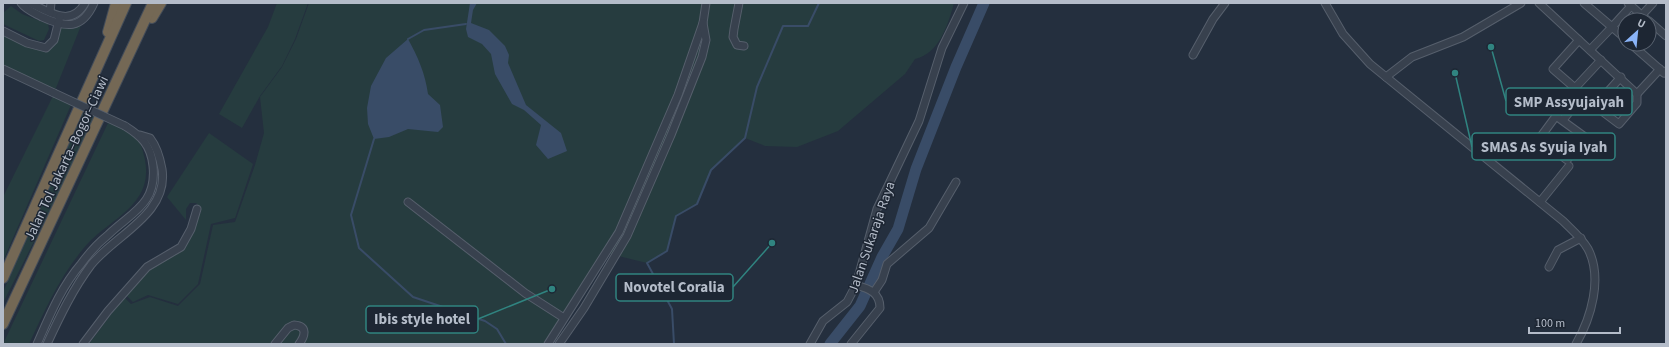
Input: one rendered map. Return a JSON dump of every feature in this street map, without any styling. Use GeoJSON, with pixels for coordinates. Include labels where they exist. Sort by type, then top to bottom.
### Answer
{"type":"FeatureCollection","features":[{"type":"Feature","properties":{"kind":"highway"},"geometry":{"type":"LineString","coordinates":[[102,57],[116,3]]}},
{"type":"Feature","properties":{"kind":"highway","name":"Jalan Tol Jakarta–Bogor–Ciawi"},"geometry":{"type":"LineString","coordinates":[[3,278],[126,3]]}},
{"type":"Feature","properties":{"kind":"highway","name":"Jalan Tol Jakarta–Bogor–Ciawi"},"geometry":{"type":"LineString","coordinates":[[3,324],[153,3]]}},
{"type":"Feature","properties":{"kind":"highway"},"geometry":{"type":"LineString","coordinates":[[130,52],[161,3]]}},
{"type":"Feature","properties":{"kind":"street"},"geometry":{"type":"LineString","coordinates":[[21,3],[29,10],[58,25],[72,25],[80,22],[88,15],[94,3]]}},
{"type":"Feature","properties":{"kind":"street"},"geometry":{"type":"LineString","coordinates":[[30,3],[60,16],[74,16],[81,10],[85,3]]}},
{"type":"Feature","properties":{"kind":"street"},"geometry":{"type":"LineString","coordinates":[[50,12],[51,3]]}},
{"type":"Feature","properties":{"kind":"street"},"geometry":{"type":"LineString","coordinates":[[548,344],[619,232],[666,124],[703,23],[706,3]]}},
{"type":"Feature","properties":{"kind":"street"},"geometry":{"type":"LineString","coordinates":[[740,3],[733,37],[738,45],[744,46]]}},
{"type":"Feature","properties":{"kind":"street","name":"Jalan Sukaraja Raya"},"geometry":{"type":"LineString","coordinates":[[810,344],[823,321],[847,302],[859,285],[877,208],[919,121],[939,56],[964,3]]}},
{"type":"Feature","properties":{"kind":"street"},"geometry":{"type":"LineString","coordinates":[[1193,55],[1213,19],[1225,3]]}},
{"type":"Feature","properties":{"kind":"street"},"geometry":{"type":"LineString","coordinates":[[1325,3],[1334,21],[1352,46],[1370,64],[1540,202],[1581,238],[1591,256],[1594,296],[1585,325],[1576,344]]}},
{"type":"Feature","properties":{"kind":"street"},"geometry":{"type":"LineString","coordinates":[[1386,77],[1412,57],[1469,34],[1521,3]]}},
{"type":"Feature","properties":{"kind":"street"},"geometry":{"type":"LineString","coordinates":[[1540,3],[1637,94],[1637,103],[1619,124],[1595,106],[1553,69],[1579,40]]}},
{"type":"Feature","properties":{"kind":"street"},"geometry":{"type":"LineString","coordinates":[[1584,3],[1617,31]]}},
{"type":"Feature","properties":{"kind":"street"},"geometry":{"type":"LineString","coordinates":[[1590,50],[1612,27],[1629,4],[1638,12]]}},
{"type":"Feature","properties":{"kind":"street"},"geometry":{"type":"LineString","coordinates":[[3,31],[27,43],[44,48],[52,43],[60,16]]}},
{"type":"Feature","properties":{"kind":"street"},"geometry":{"type":"LineString","coordinates":[[559,344],[589,298],[626,236],[671,135],[702,56],[706,40],[703,23]]}},
{"type":"Feature","properties":{"kind":"street"},"geometry":{"type":"LineString","coordinates":[[1637,94],[1663,70],[1641,52]]}},
{"type":"Feature","properties":{"kind":"street"},"geometry":{"type":"LineString","coordinates":[[1575,88],[1601,60]]}},
{"type":"Feature","properties":{"kind":"street"},"geometry":{"type":"LineString","coordinates":[[3,69],[125,126],[138,134],[150,138],[157,148],[160,160],[162,186],[157,199],[149,211],[106,249],[92,264],[69,298],[47,344]]}},
{"type":"Feature","properties":{"kind":"street"},"geometry":{"type":"LineString","coordinates":[[1595,106],[1620,77]]}},
{"type":"Feature","properties":{"kind":"street"},"geometry":{"type":"LineString","coordinates":[[1562,120],[1583,95]]}},
{"type":"Feature","properties":{"kind":"street"},"geometry":{"type":"LineString","coordinates":[[1556,116],[1562,120],[1585,137],[1567,160],[1539,139],[1556,116]]}},
{"type":"Feature","properties":{"kind":"street"},"geometry":{"type":"LineString","coordinates":[[37,344],[59,298],[79,265],[108,234],[137,211],[150,196],[154,186],[153,160],[147,144],[138,134]]}},
{"type":"Feature","properties":{"kind":"street"},"geometry":{"type":"LineString","coordinates":[[1540,202],[1569,166]]}},
{"type":"Feature","properties":{"kind":"street"},"geometry":{"type":"LineString","coordinates":[[873,291],[881,284],[887,264],[929,228],[956,182]]}},
{"type":"Feature","properties":{"kind":"street"},"geometry":{"type":"LineString","coordinates":[[408,202],[519,289],[564,318]]}},
{"type":"Feature","properties":{"kind":"street"},"geometry":{"type":"LineString","coordinates":[[83,344],[108,311],[147,266],[181,247],[191,230],[197,209]]}},
{"type":"Feature","properties":{"kind":"street"},"geometry":{"type":"LineString","coordinates":[[619,232],[626,236]]}},
{"type":"Feature","properties":{"kind":"street"},"geometry":{"type":"LineString","coordinates":[[1549,267],[1558,250],[1581,238]]}},
{"type":"Feature","properties":{"kind":"street"},"geometry":{"type":"LineString","coordinates":[[851,344],[866,323],[879,312],[879,301],[873,291],[859,285]]}},
{"type":"Feature","properties":{"kind":"street"},"geometry":{"type":"LineString","coordinates":[[580,293],[589,298]]}},
{"type":"Feature","properties":{"kind":"street"},"geometry":{"type":"LineString","coordinates":[[275,344],[288,328],[294,325],[301,327],[305,332],[305,336],[299,344]]}},
{"type":"Feature","properties":{"kind":"green space"},"geometry":{"type":"Polygon","coordinates":[[[277,3],[308,3],[295,39],[282,66],[260,96],[242,128],[219,114],[268,27],[277,3]]]}},
{"type":"Feature","properties":{"kind":"green space"},"geometry":{"type":"Polygon","coordinates":[[[309,3],[954,3],[949,20],[936,45],[923,56],[915,59],[905,74],[838,131],[797,147],[765,146],[745,138],[711,170],[697,204],[676,216],[667,251],[647,263],[602,252],[544,344],[89,344],[124,297],[131,304],[150,297],[178,306],[200,284],[213,225],[235,222],[255,165],[264,133],[260,97],[282,67],[296,39],[309,3]]]}},
{"type":"Feature","properties":{"kind":"green space"},"geometry":{"type":"Polygon","coordinates":[[[11,6],[22,14],[48,24],[49,29],[44,40],[39,41],[3,24],[3,13],[11,6]]]}},
{"type":"Feature","properties":{"kind":"green space"},"geometry":{"type":"Polygon","coordinates":[[[84,18],[54,93],[3,69],[3,31],[47,48],[58,25],[84,18]]]}},
{"type":"Feature","properties":{"kind":"green space"},"geometry":{"type":"Polygon","coordinates":[[[53,96],[71,105],[3,261],[3,197],[53,96]]]}},
{"type":"Feature","properties":{"kind":"green space"},"geometry":{"type":"Polygon","coordinates":[[[83,110],[97,116],[3,303],[3,292],[83,110]]]}},
{"type":"Feature","properties":{"kind":"green space"},"geometry":{"type":"Polygon","coordinates":[[[108,123],[133,135],[140,144],[145,160],[146,176],[142,190],[136,201],[93,238],[74,260],[53,295],[29,344],[3,344],[108,123]]]}},
{"type":"Feature","properties":{"kind":"green space"},"geometry":{"type":"Polygon","coordinates":[[[209,133],[253,164],[235,218],[211,224],[198,284],[178,304],[148,295],[133,302],[126,295],[148,268],[179,243],[201,212],[200,207],[196,203],[190,203],[186,209],[186,220],[167,197],[209,133]]]}},
{"type":"Feature","properties":{"kind":"water"},"geometry":{"type":"Polygon","coordinates":[[[470,3],[477,3],[473,10],[471,23],[489,30],[505,46],[509,55],[508,63],[526,105],[561,133],[567,151],[548,159],[536,145],[541,125],[524,110],[512,104],[495,74],[491,54],[482,44],[468,37],[466,29],[470,3]]]}},
{"type":"Feature","properties":{"kind":"water"},"geometry":{"type":"Polygon","coordinates":[[[408,39],[421,65],[428,94],[440,105],[443,127],[438,132],[408,129],[389,137],[374,139],[368,124],[367,108],[371,86],[386,58],[408,39]]]}},
{"type":"Feature","properties":{"kind":"waterway"},"geometry":{"type":"LineString","coordinates":[[674,344],[672,309],[647,263],[667,251],[676,216],[697,204],[711,170],[745,138],[757,87],[783,26],[808,26],[819,3]]}},
{"type":"Feature","properties":{"kind":"waterway"},"geometry":{"type":"LineString","coordinates":[[830,344],[860,306],[882,257],[898,229],[916,169],[956,67],[984,3]]}},
{"type":"Feature","properties":{"kind":"waterway"},"geometry":{"type":"LineString","coordinates":[[408,39],[424,30],[466,24]]}},
{"type":"Feature","properties":{"kind":"waterway"},"geometry":{"type":"LineString","coordinates":[[374,139],[351,215],[359,248],[413,297],[485,321],[497,329],[506,344]]}},
{"type":"Feature","properties":{"kind":"place","name":"SMP Assyujaiyah"},"geometry":{"type":"Point","coordinates":[1491,47]}},
{"type":"Feature","properties":{"kind":"place","name":"SMAS As Syuja Iyah"},"geometry":{"type":"Point","coordinates":[1455,73]}},
{"type":"Feature","properties":{"kind":"place","name":"Novotel Coralia"},"geometry":{"type":"Point","coordinates":[772,243]}},
{"type":"Feature","properties":{"kind":"place","name":"Ibis style hotel"},"geometry":{"type":"Point","coordinates":[552,289]}}]}
